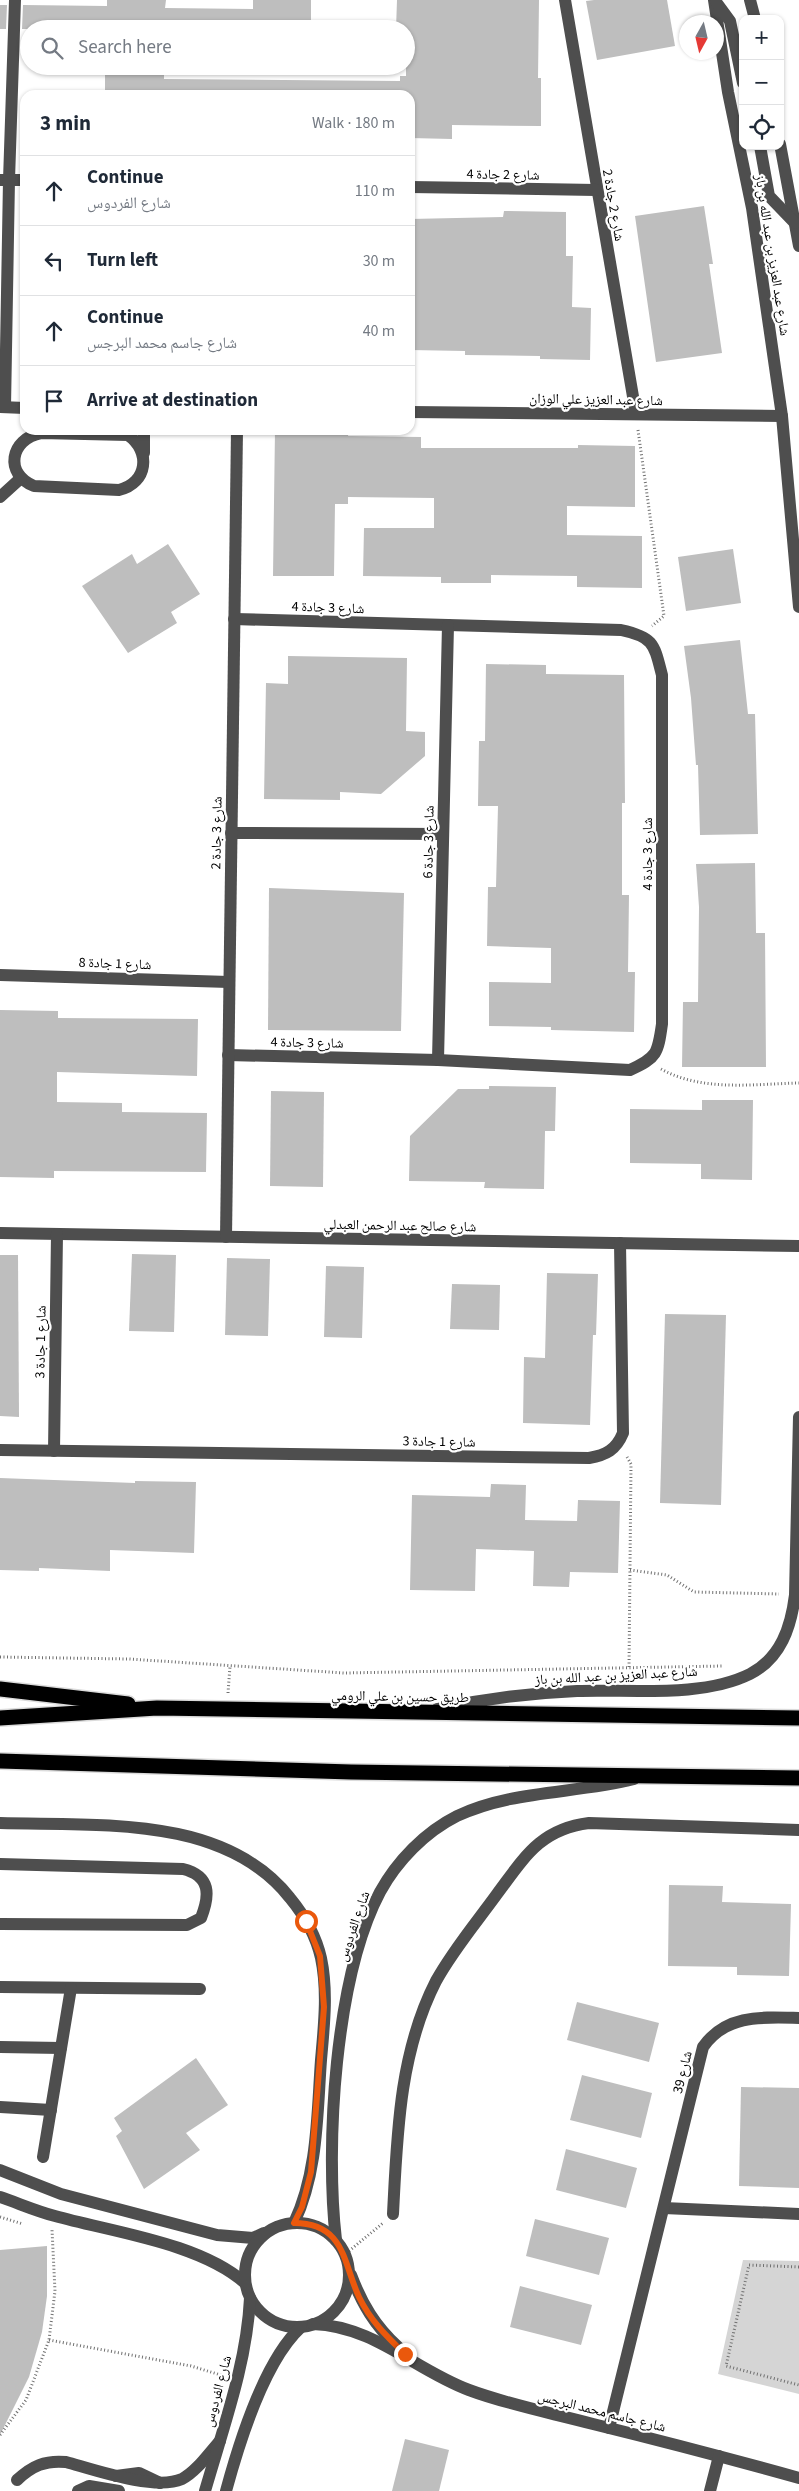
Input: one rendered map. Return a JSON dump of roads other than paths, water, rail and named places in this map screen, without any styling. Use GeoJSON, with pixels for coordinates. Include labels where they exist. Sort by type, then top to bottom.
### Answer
{"type":"FeatureCollection","features":[{"type":"Feature","properties":{"kind":"highway"},"geometry":{"type":"LineString","coordinates":[[0,1689],[157,1708]]}},
{"type":"Feature","properties":{"kind":"highway","name":"طريق حسين بن علي الرومي"},"geometry":{"type":"LineString","coordinates":[[0,1718],[157,1708],[799,1718]]}},
{"type":"Feature","properties":{"kind":"highway"},"geometry":{"type":"LineString","coordinates":[[0,1760],[361,1772],[799,1778]]}},
{"type":"Feature","properties":{"kind":"street"},"geometry":{"type":"LineString","coordinates":[[15,0],[4,180],[3,407],[20,408]]}},
{"type":"Feature","properties":{"kind":"street","name":"شارع 2 جادة 2"},"geometry":{"type":"LineString","coordinates":[[565,0],[596,190],[636,414]]}},
{"type":"Feature","properties":{"kind":"street"},"geometry":{"type":"LineString","coordinates":[[714,0],[730,21],[739,64]]}},
{"type":"Feature","properties":{"kind":"street","name":"شارع عبد العزيز بن عبد الله بن باز"},"geometry":{"type":"LineString","coordinates":[[714,0],[739,123]]}},
{"type":"Feature","properties":{"kind":"street"},"geometry":{"type":"LineString","coordinates":[[750,0],[754,15]]}},
{"type":"Feature","properties":{"kind":"street","name":"شارع عبد العزيز بن عبد الله بن باز"},"geometry":{"type":"LineString","coordinates":[[743,150],[782,416],[799,607]]}},
{"type":"Feature","properties":{"kind":"street"},"geometry":{"type":"LineString","coordinates":[[761,150],[769,196],[795,223]]}},
{"type":"Feature","properties":{"kind":"street","name":"شارع عبد العزيز بن عبد الله بن باز"},"geometry":{"type":"LineString","coordinates":[[781,150],[799,246]]}},
{"type":"Feature","properties":{"kind":"street"},"geometry":{"type":"LineString","coordinates":[[4,180],[20,180]]}},
{"type":"Feature","properties":{"kind":"street","name":"شارع 2 جادة 4"},"geometry":{"type":"LineString","coordinates":[[415,187],[596,190]]}},
{"type":"Feature","properties":{"kind":"street","name":"شارع عبد العزيز علي الوزان"},"geometry":{"type":"LineString","coordinates":[[415,412],[782,416]]}},
{"type":"Feature","properties":{"kind":"street"},"geometry":{"type":"LineString","coordinates":[[30,435],[24,439],[15,454],[14,462],[21,478],[27,484],[42,488],[119,490],[138,480],[142,472],[144,435]]}},
{"type":"Feature","properties":{"kind":"street"},"geometry":{"type":"LineString","coordinates":[[125,435],[135,440],[144,455]]}},
{"type":"Feature","properties":{"kind":"street","name":"شارع 3 جادة 2"},"geometry":{"type":"LineString","coordinates":[[226,1237],[237,435]]}},
{"type":"Feature","properties":{"kind":"street"},"geometry":{"type":"LineString","coordinates":[[0,497],[21,478]]}},
{"type":"Feature","properties":{"kind":"street","name":"شارع 3 جادة 4"},"geometry":{"type":"LineString","coordinates":[[228,1056],[438,1060],[630,1070],[650,1061],[659,1045],[662,1024],[662,675],[655,650],[642,634],[621,630],[234,619]]}},
{"type":"Feature","properties":{"kind":"street","name":"شارع 3 جادة 6"},"geometry":{"type":"LineString","coordinates":[[438,1060],[448,625]]}},
{"type":"Feature","properties":{"kind":"street"},"geometry":{"type":"LineString","coordinates":[[231,833],[443,834]]}},
{"type":"Feature","properties":{"kind":"street","name":"شارع 1 جادة 8"},"geometry":{"type":"LineString","coordinates":[[0,975],[229,982]]}},
{"type":"Feature","properties":{"kind":"street","name":"شارع صالح عبد الرحمن العبدلي"},"geometry":{"type":"LineString","coordinates":[[0,1233],[799,1246]]}},
{"type":"Feature","properties":{"kind":"street","name":"شارع 1 جادة 3"},"geometry":{"type":"LineString","coordinates":[[54,1451],[57,1234]]}},
{"type":"Feature","properties":{"kind":"street","name":"شارع 1 جادة 3"},"geometry":{"type":"LineString","coordinates":[[0,1450],[589,1458],[606,1455],[619,1443],[623,1433],[620,1243]]}},
{"type":"Feature","properties":{"kind":"street","name":"شارع عبد العزيز بن عبد الله بن باز"},"geometry":{"type":"LineString","coordinates":[[420,1712],[499,1697],[539,1693],[679,1689],[708,1686],[737,1679],[764,1665],[778,1650],[788,1634],[795,1595],[799,1417]]}},
{"type":"Feature","properties":{"kind":"street","name":"شارع الفردوس"},"geometry":{"type":"LineString","coordinates":[[336,2240],[331,2156],[342,2031],[352,1978],[364,1933],[375,1904],[392,1873],[411,1851],[438,1828],[456,1817],[479,1808],[527,1796],[599,1787],[645,1776]]}},
{"type":"Feature","properties":{"kind":"street","name":"شارع الفردوس"},"geometry":{"type":"LineString","coordinates":[[0,1823],[124,1828],[183,1834],[207,1840],[251,1862],[271,1877],[296,1905],[314,1938],[320,1956],[324,2007],[311,2172],[302,2207],[294,2223]]}},
{"type":"Feature","properties":{"kind":"street"},"geometry":{"type":"LineString","coordinates":[[393,2214],[403,2090],[410,2054],[425,2007],[449,1958],[535,1846],[563,1828],[589,1823],[799,1830]]}},
{"type":"Feature","properties":{"kind":"street"},"geometry":{"type":"LineString","coordinates":[[0,1864],[183,1869],[196,1872],[207,1887],[206,1904],[201,1918],[187,1925],[0,1924]]}},
{"type":"Feature","properties":{"kind":"street"},"geometry":{"type":"LineString","coordinates":[[0,1987],[200,1989]]}},
{"type":"Feature","properties":{"kind":"street"},"geometry":{"type":"LineString","coordinates":[[43,2157],[71,1988]]}},
{"type":"Feature","properties":{"kind":"street","name":"شارع 39"},"geometry":{"type":"LineString","coordinates":[[609,2428],[703,2047],[724,2026],[742,2019],[799,2018]]}},
{"type":"Feature","properties":{"kind":"street"},"geometry":{"type":"LineString","coordinates":[[0,2047],[61,2048]]}},
{"type":"Feature","properties":{"kind":"street"},"geometry":{"type":"LineString","coordinates":[[0,2107],[52,2110]]}},
{"type":"Feature","properties":{"kind":"street"},"geometry":{"type":"LineString","coordinates":[[0,2170],[61,2194],[217,2235],[253,2238],[282,2225],[294,2223],[308,2224],[320,2228],[336,2240],[345,2254],[349,2271],[348,2288],[340,2304],[328,2316],[307,2326],[289,2338],[279,2352],[259,2396],[226,2491]]}},
{"type":"Feature","properties":{"kind":"street"},"geometry":{"type":"LineString","coordinates":[[0,2197],[54,2216],[122,2232],[195,2255],[223,2266],[245,2283]]}},
{"type":"Feature","properties":{"kind":"street"},"geometry":{"type":"LineString","coordinates":[[664,2208],[799,2214]]}},
{"type":"Feature","properties":{"kind":"street"},"geometry":{"type":"LineString","coordinates":[[266,2232],[250,2251],[245,2267],[245,2283],[250,2298],[259,2310],[271,2320],[285,2326],[307,2326]]}},
{"type":"Feature","properties":{"kind":"street","name":"شارع جاسم محمد البرجس"},"geometry":{"type":"LineString","coordinates":[[349,2271],[359,2297],[381,2331],[405,2354],[440,2378],[469,2390],[799,2478]]}},
{"type":"Feature","properties":{"kind":"street","name":"شارع الفردوس"},"geometry":{"type":"LineString","coordinates":[[206,2491],[247,2334],[250,2298]]}},
{"type":"Feature","properties":{"kind":"street","name":"شارع جاسم محمد البرجس"},"geometry":{"type":"LineString","coordinates":[[307,2326],[337,2326],[405,2354]]}},
{"type":"Feature","properties":{"kind":"street"},"geometry":{"type":"LineString","coordinates":[[17,2480],[38,2464],[53,2461],[66,2462],[142,2483],[160,2483],[184,2479],[220,2441]]}},
{"type":"Feature","properties":{"kind":"street"},"geometry":{"type":"LineString","coordinates":[[710,2491],[719,2456]]}},
{"type":"Feature","properties":{"kind":"street"},"geometry":{"type":"LineString","coordinates":[[78,2491],[89,2486],[119,2491]]}}]}
